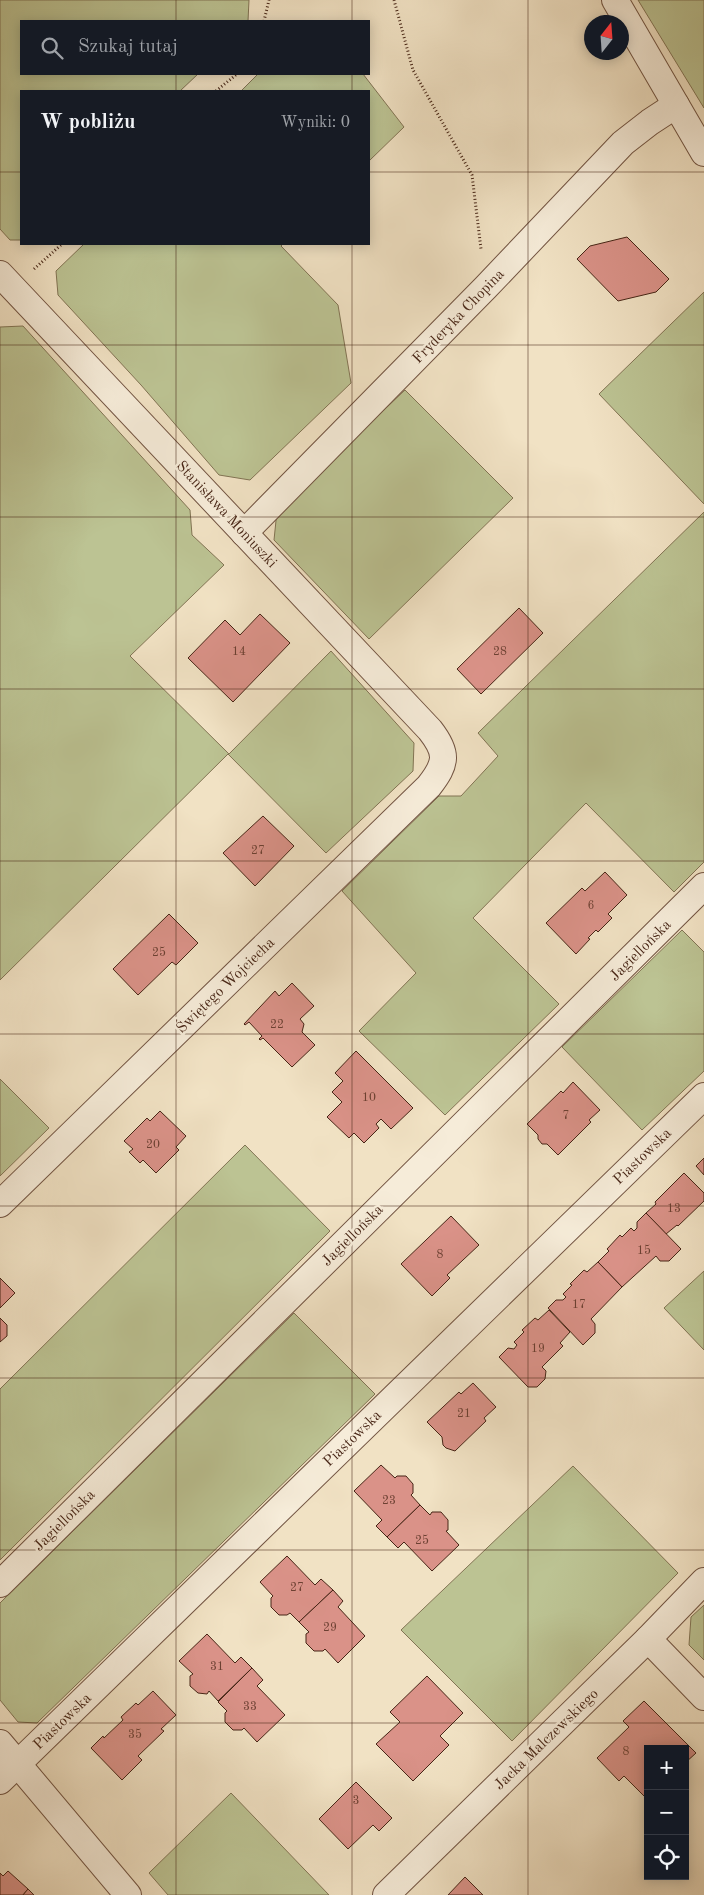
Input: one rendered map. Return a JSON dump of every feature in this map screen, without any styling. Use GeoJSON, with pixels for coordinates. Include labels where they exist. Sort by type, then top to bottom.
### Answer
{"type":"FeatureCollection","features":[{"type":"Feature","properties":{"kind":"street"},"geometry":{"type":"LineString","coordinates":[[615,0],[704,153]]}},
{"type":"Feature","properties":{"kind":"street","name":"Fryderyka Chopina"},"geometry":{"type":"LineString","coordinates":[[244,533],[486,287],[623,143],[676,105]]}},
{"type":"Feature","properties":{"kind":"street","name":"Stanisława Moniuszki"},"geometry":{"type":"LineString","coordinates":[[5,280],[430,730],[440,743],[443,760]]}},
{"type":"Feature","properties":{"kind":"street","name":"Świętego Wojciecha"},"geometry":{"type":"LineString","coordinates":[[0,1204],[429,786],[438,774],[443,760]]}},
{"type":"Feature","properties":{"kind":"street","name":"Jagiellońska"},"geometry":{"type":"LineString","coordinates":[[0,1584],[704,886]]}},
{"type":"Feature","properties":{"kind":"street","name":"Piastowska"},"geometry":{"type":"LineString","coordinates":[[9,1772],[704,1096]]}},
{"type":"Feature","properties":{"kind":"street","name":"Jacka Malczewskiego"},"geometry":{"type":"LineString","coordinates":[[386,1895],[648,1639],[704,1581]]}},
{"type":"Feature","properties":{"kind":"street"},"geometry":{"type":"LineString","coordinates":[[648,1639],[704,1696]]}},
{"type":"Feature","properties":{"kind":"street"},"geometry":{"type":"LineString","coordinates":[[0,1743],[9,1772],[128,1895]]}},
{"type":"Feature","properties":{"kind":"path"},"geometry":{"type":"LineString","coordinates":[[264,20],[269,0]]}},
{"type":"Feature","properties":{"kind":"path"},"geometry":{"type":"LineString","coordinates":[[394,0],[413,70],[472,175],[486,287]]}},
{"type":"Feature","properties":{"kind":"path"},"geometry":{"type":"LineString","coordinates":[[217,90],[236,75]]}},
{"type":"Feature","properties":{"kind":"path"},"geometry":{"type":"LineString","coordinates":[[5,280],[30,273],[61,245]]}},
{"type":"Feature","properties":{"kind":"green space"},"geometry":{"type":"Polygon","coordinates":[[[0,0],[249,0],[248,20],[20,20],[20,75],[197,75],[181,90],[20,90],[20,240],[10,240],[0,229],[0,0]]]}},
{"type":"Feature","properties":{"kind":"green space"},"geometry":{"type":"Polygon","coordinates":[[[638,0],[704,0],[704,108],[638,0]]]}},
{"type":"Feature","properties":{"kind":"green space"},"geometry":{"type":"Polygon","coordinates":[[[257,75],[364,75],[404,127],[370,160],[370,90],[242,90],[257,75]]]}},
{"type":"Feature","properties":{"kind":"green space"},"geometry":{"type":"Polygon","coordinates":[[[83,245],[282,245],[338,305],[351,383],[250,480],[219,475],[141,385],[58,295],[56,271],[83,245]]]}},
{"type":"Feature","properties":{"kind":"green space"},"geometry":{"type":"Polygon","coordinates":[[[704,292],[704,504],[599,394],[704,292]]]}},
{"type":"Feature","properties":{"kind":"green space"},"geometry":{"type":"Polygon","coordinates":[[[23,326],[190,510],[192,535],[224,565],[130,656],[229,754],[331,651],[414,743],[413,771],[326,853],[228,754],[0,980],[0,327],[23,326]]]}},
{"type":"Feature","properties":{"kind":"green space"},"geometry":{"type":"Polygon","coordinates":[[[405,390],[513,498],[369,639],[274,540],[277,511],[405,390]]]}},
{"type":"Feature","properties":{"kind":"green space"},"geometry":{"type":"Polygon","coordinates":[[[704,512],[704,862],[674,892],[586,803],[473,918],[559,1004],[445,1115],[359,1031],[416,973],[342,891],[439,796],[461,796],[498,756],[478,733],[704,512]]]}},
{"type":"Feature","properties":{"kind":"green space"},"geometry":{"type":"Polygon","coordinates":[[[682,930],[704,952],[704,1071],[642,1130],[562,1047],[682,930]]]}},
{"type":"Feature","properties":{"kind":"green space"},"geometry":{"type":"Polygon","coordinates":[[[0,1079],[49,1128],[0,1176],[0,1079]]]}},
{"type":"Feature","properties":{"kind":"green space"},"geometry":{"type":"Polygon","coordinates":[[[245,1145],[330,1231],[0,1560],[0,1389],[245,1145]]]}},
{"type":"Feature","properties":{"kind":"green space"},"geometry":{"type":"Polygon","coordinates":[[[704,1271],[704,1350],[664,1308],[704,1271]]]}},
{"type":"Feature","properties":{"kind":"green space"},"geometry":{"type":"Polygon","coordinates":[[[294,1313],[375,1394],[37,1723],[18,1722],[0,1700],[0,1603],[294,1313]]]}},
{"type":"Feature","properties":{"kind":"green space"},"geometry":{"type":"Polygon","coordinates":[[[573,1466],[678,1573],[512,1741],[401,1630],[573,1466]]]}},
{"type":"Feature","properties":{"kind":"green space"},"geometry":{"type":"Polygon","coordinates":[[[704,1605],[704,1660],[689,1645],[691,1617],[704,1605]]]}},
{"type":"Feature","properties":{"kind":"green space"},"geometry":{"type":"Polygon","coordinates":[[[231,1793],[329,1895],[168,1895],[149,1873],[231,1793]]]}},
{"type":"Feature","properties":{"kind":"building"},"geometry":{"type":"Polygon","coordinates":[[[627,237],[669,279],[656,292],[618,301],[577,259],[590,246],[627,237]]]}},
{"type":"Feature","properties":{"kind":"building"},"geometry":{"type":"Polygon","coordinates":[[[519,608],[543,633],[481,694],[457,669],[519,608]]]}},
{"type":"Feature","properties":{"kind":"building"},"geometry":{"type":"Polygon","coordinates":[[[260,614],[290,643],[233,702],[188,658],[225,620],[240,635],[260,614]]]}},
{"type":"Feature","properties":{"kind":"building"},"geometry":{"type":"Polygon","coordinates":[[[263,816],[294,846],[255,886],[223,853],[263,816]]]}},
{"type":"Feature","properties":{"kind":"building"},"geometry":{"type":"Polygon","coordinates":[[[605,872],[627,895],[608,914],[612,918],[598,932],[596,930],[588,938],[590,939],[576,954],[546,923],[582,888],[585,891],[605,872]]]}},
{"type":"Feature","properties":{"kind":"building"},"geometry":{"type":"Polygon","coordinates":[[[169,914],[198,943],[176,965],[172,962],[138,995],[113,969],[169,914]]]}},
{"type":"Feature","properties":{"kind":"building"},"geometry":{"type":"Polygon","coordinates":[[[292,983],[314,1006],[300,1019],[304,1024],[302,1032],[315,1045],[292,1067],[263,1038],[259,1039],[262,1036],[249,1022],[244,1024],[275,991],[279,996],[292,983]]]}},
{"type":"Feature","properties":{"kind":"building"},"geometry":{"type":"Polygon","coordinates":[[[356,1051],[413,1108],[391,1129],[381,1119],[376,1124],[379,1128],[364,1143],[354,1133],[349,1138],[327,1117],[342,1102],[332,1092],[343,1081],[335,1073],[356,1051]]]}},
{"type":"Feature","properties":{"kind":"building"},"geometry":{"type":"Polygon","coordinates":[[[573,1082],[600,1110],[589,1120],[591,1122],[558,1155],[547,1144],[542,1144],[538,1139],[538,1135],[527,1124],[573,1082]]]}},
{"type":"Feature","properties":{"kind":"building"},"geometry":{"type":"Polygon","coordinates":[[[160,1111],[186,1136],[176,1147],[179,1150],[156,1173],[143,1160],[140,1163],[129,1152],[133,1149],[124,1141],[147,1118],[150,1121],[160,1111]]]}},
{"type":"Feature","properties":{"kind":"building"},"geometry":{"type":"Polygon","coordinates":[[[704,1158],[704,1175],[696,1166],[704,1158]]]}},
{"type":"Feature","properties":{"kind":"building"},"geometry":{"type":"Polygon","coordinates":[[[684,1173],[704,1193],[704,1201],[678,1226],[666,1234],[646,1213],[684,1173]]]}},
{"type":"Feature","properties":{"kind":"building"},"geometry":{"type":"Polygon","coordinates":[[[646,1213],[681,1249],[669,1261],[660,1261],[656,1256],[622,1287],[598,1262],[609,1251],[607,1249],[620,1235],[622,1237],[631,1228],[634,1231],[637,1228],[637,1222],[646,1213]]]}},
{"type":"Feature","properties":{"kind":"building"},"geometry":{"type":"Polygon","coordinates":[[[451,1216],[479,1245],[447,1275],[450,1278],[432,1296],[401,1264],[451,1216]]]}},
{"type":"Feature","properties":{"kind":"building"},"geometry":{"type":"Polygon","coordinates":[[[598,1262],[622,1287],[591,1319],[595,1324],[595,1333],[583,1345],[548,1308],[556,1300],[563,1300],[566,1297],[563,1294],[572,1285],[570,1284],[584,1270],[587,1272],[598,1262]]]}},
{"type":"Feature","properties":{"kind":"building"},"geometry":{"type":"Polygon","coordinates":[[[0,1278],[15,1293],[0,1308],[0,1278]]]}},
{"type":"Feature","properties":{"kind":"building"},"geometry":{"type":"Polygon","coordinates":[[[549,1310],[570,1332],[560,1343],[563,1346],[542,1367],[546,1371],[545,1379],[537,1387],[528,1387],[499,1357],[508,1348],[514,1349],[517,1345],[514,1342],[524,1332],[522,1330],[535,1318],[538,1320],[549,1310]]]}},
{"type":"Feature","properties":{"kind":"building"},"geometry":{"type":"Polygon","coordinates":[[[0,1318],[7,1325],[7,1336],[0,1342],[0,1318]]]}},
{"type":"Feature","properties":{"kind":"building"},"geometry":{"type":"Polygon","coordinates":[[[473,1383],[496,1407],[484,1418],[486,1421],[455,1451],[446,1448],[443,1445],[442,1437],[427,1422],[459,1392],[461,1394],[473,1383]]]}},
{"type":"Feature","properties":{"kind":"building"},"geometry":{"type":"Polygon","coordinates":[[[381,1465],[395,1478],[397,1476],[406,1476],[413,1484],[413,1493],[411,1495],[420,1505],[387,1537],[376,1526],[382,1520],[354,1491],[381,1465]]]}},
{"type":"Feature","properties":{"kind":"building"},"geometry":{"type":"Polygon","coordinates":[[[420,1505],[430,1515],[432,1512],[441,1512],[448,1520],[448,1530],[446,1531],[459,1545],[432,1571],[404,1542],[398,1548],[387,1537],[420,1505]]]}},
{"type":"Feature","properties":{"kind":"building"},"geometry":{"type":"Polygon","coordinates":[[[287,1556],[315,1585],[321,1579],[333,1590],[299,1622],[290,1613],[279,1615],[271,1607],[271,1598],[273,1596],[260,1582],[287,1556]]]}},
{"type":"Feature","properties":{"kind":"building"},"geometry":{"type":"Polygon","coordinates":[[[333,1590],[343,1601],[338,1607],[365,1636],[338,1663],[325,1649],[323,1651],[314,1651],[306,1643],[306,1634],[309,1632],[299,1622],[333,1590]]]}},
{"type":"Feature","properties":{"kind":"building"},"geometry":{"type":"Polygon","coordinates":[[[207,1634],[235,1663],[241,1657],[252,1668],[218,1701],[209,1691],[207,1694],[198,1693],[190,1686],[190,1676],[193,1674],[179,1661],[207,1634]]]}},
{"type":"Feature","properties":{"kind":"building"},"geometry":{"type":"Polygon","coordinates":[[[252,1668],[263,1680],[257,1686],[285,1715],[257,1742],[244,1728],[242,1730],[233,1730],[225,1722],[225,1713],[227,1711],[218,1702],[252,1668]]]}},
{"type":"Feature","properties":{"kind":"building"},"geometry":{"type":"Polygon","coordinates":[[[427,1676],[463,1713],[440,1736],[449,1745],[413,1781],[376,1744],[400,1722],[390,1712],[427,1676]]]}},
{"type":"Feature","properties":{"kind":"building"},"geometry":{"type":"Polygon","coordinates":[[[153,1691],[176,1715],[161,1729],[164,1731],[138,1756],[142,1760],[122,1780],[91,1748],[123,1720],[121,1717],[136,1703],[138,1705],[153,1691]]]}},
{"type":"Feature","properties":{"kind":"building"},"geometry":{"type":"Polygon","coordinates":[[[644,1701],[688,1745],[644,1745],[644,1796],[624,1776],[619,1781],[597,1758],[629,1727],[623,1721],[644,1701]]]}},
{"type":"Feature","properties":{"kind":"building"},"geometry":{"type":"Polygon","coordinates":[[[689,1746],[696,1753],[689,1759],[689,1746]]]}},
{"type":"Feature","properties":{"kind":"building"},"geometry":{"type":"Polygon","coordinates":[[[356,1782],[392,1818],[379,1831],[373,1825],[348,1849],[319,1819],[356,1782]]]}},
{"type":"Feature","properties":{"kind":"building"},"geometry":{"type":"Polygon","coordinates":[[[8,1871],[28,1889],[23,1895],[0,1895],[0,1873],[3,1876],[8,1871]]]}},
{"type":"Feature","properties":{"kind":"building"},"geometry":{"type":"Polygon","coordinates":[[[465,1877],[483,1895],[448,1895],[465,1877]]]}},
{"type":"Feature","properties":{"kind":"building"},"geometry":{"type":"Polygon","coordinates":[[[28,1889],[34,1895],[23,1895],[28,1889]]]}}]}
